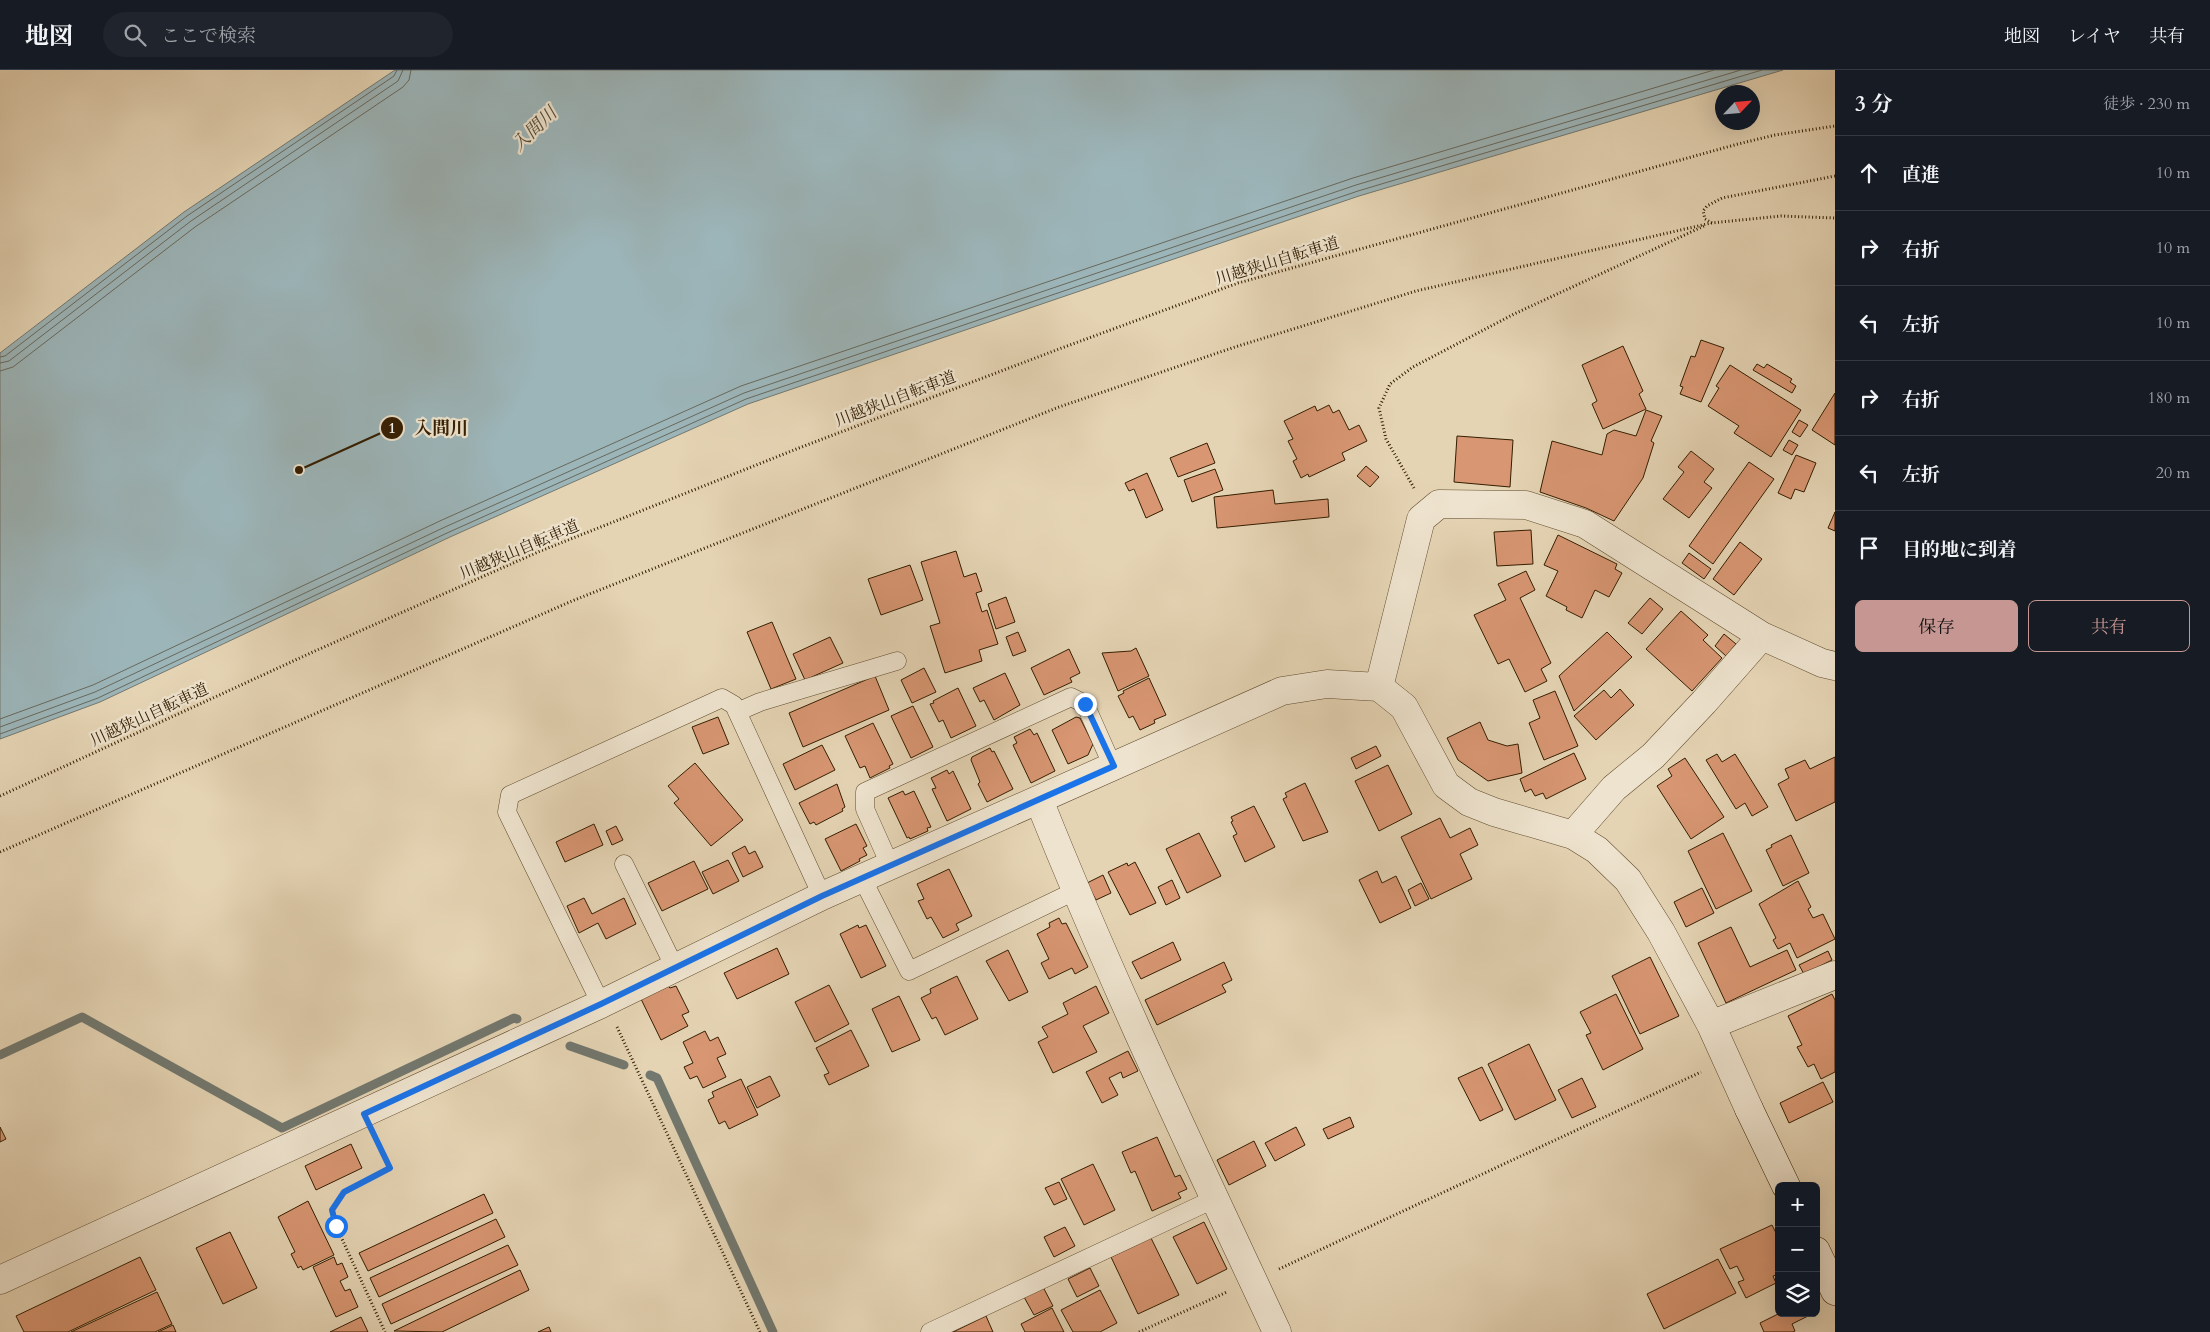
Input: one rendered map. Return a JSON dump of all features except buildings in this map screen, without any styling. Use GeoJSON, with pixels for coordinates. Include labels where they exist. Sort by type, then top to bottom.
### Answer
{"type":"FeatureCollection","features":[{"type":"Feature","properties":{"kind":"street"},"geometry":{"type":"LineString","coordinates":[[1379,687],[1421,519],[1439,504],[1526,505],[1585,524],[1762,636],[1822,663],[1835,666]]}},
{"type":"Feature","properties":{"kind":"street"},"geometry":{"type":"LineString","coordinates":[[1573,835],[1614,788],[1653,756],[1762,636]]}},
{"type":"Feature","properties":{"kind":"street"},"geometry":{"type":"LineString","coordinates":[[0,1280],[603,1003],[822,896],[890,865],[1282,691],[1328,684],[1379,687],[1404,707],[1446,785],[1469,802],[1573,835],[1597,850],[1628,880],[1661,932],[1711,1025],[1784,1182]]}},
{"type":"Feature","properties":{"kind":"street"},"geometry":{"type":"LineString","coordinates":[[1039,800],[1075,891],[1214,1199],[1277,1332]]}},
{"type":"Feature","properties":{"kind":"street"},"geometry":{"type":"LineString","coordinates":[[1711,1025],[1835,974]]}},
{"type":"Feature","properties":{"kind":"street"},"geometry":{"type":"LineString","coordinates":[[1820,1259],[1835,1291]]}},
{"type":"Feature","properties":{"kind":"lane"},"geometry":{"type":"LineString","coordinates":[[737,712],[760,702],[897,661]]}},
{"type":"Feature","properties":{"kind":"lane"},"geometry":{"type":"LineString","coordinates":[[890,865],[865,809],[865,792],[1071,697],[1085,704],[1114,766]]}},
{"type":"Feature","properties":{"kind":"lane"},"geometry":{"type":"LineString","coordinates":[[603,1003],[507,812],[510,795],[722,698],[734,705],[822,896]]}},
{"type":"Feature","properties":{"kind":"lane"},"geometry":{"type":"LineString","coordinates":[[624,864],[675,968]]}},
{"type":"Feature","properties":{"kind":"lane"},"geometry":{"type":"LineString","coordinates":[[862,878],[909,971],[1075,891]]}},
{"type":"Feature","properties":{"kind":"lane"},"geometry":{"type":"LineString","coordinates":[[930,1332],[1214,1199]]}},
{"type":"Feature","properties":{"kind":"path","name":"川越狭山自転車道"},"geometry":{"type":"LineString","coordinates":[[0,796],[315,651],[538,552],[799,448],[1194,299],[1238,283],[1738,144],[1774,135],[1835,126]]}},
{"type":"Feature","properties":{"kind":"path"},"geometry":{"type":"LineString","coordinates":[[1711,223],[1706,219],[1703,211],[1706,206],[1722,198],[1835,176]]}},
{"type":"Feature","properties":{"kind":"path"},"geometry":{"type":"LineString","coordinates":[[0,852],[572,602],[1059,407],[1235,347],[1416,291],[1711,223],[1781,216],[1835,218]]}},
{"type":"Feature","properties":{"kind":"path"},"geometry":{"type":"LineString","coordinates":[[1421,519],[1413,486],[1386,439],[1379,408],[1390,384],[1413,367],[1514,314],[1711,223]]}},
{"type":"Feature","properties":{"kind":"path"},"geometry":{"type":"LineString","coordinates":[[603,1003],[760,1332]]}},
{"type":"Feature","properties":{"kind":"path"},"geometry":{"type":"LineString","coordinates":[[1139,1332],[1726,1060]]}},
{"type":"Feature","properties":{"kind":"path"},"geometry":{"type":"LineString","coordinates":[[364,1114],[390,1168],[344,1192],[332,1210],[336,1226],[385,1332]]}},
{"type":"Feature","properties":{"kind":"water","name":"入間川"},"geometry":{"type":"Polygon","coordinates":[[[395,70],[1783,70],[1733,85],[1715,85],[1715,90],[1359,196],[748,404],[450,537],[100,702],[0,739],[0,353],[184,212],[395,70]]]}},
{"type":"Feature","properties":{"kind":"waterway"},"geometry":{"type":"LineString","coordinates":[[0,1055],[82,1017],[282,1128],[514,1018],[517,1019]]}},
{"type":"Feature","properties":{"kind":"waterway"},"geometry":{"type":"LineString","coordinates":[[570,1046],[624,1065]]}},
{"type":"Feature","properties":{"kind":"waterway"},"geometry":{"type":"LineString","coordinates":[[650,1075],[657,1078],[773,1332]]}},
{"type":"Feature","properties":{"kind":"place","name":"入間川"},"geometry":{"type":"Point","coordinates":[299,470]}},
{"type":"Feature","properties":{"kind":"route"},"geometry":{"type":"LineString","coordinates":[[336,1226],[332,1210],[344,1192],[390,1168],[364,1114],[601,1004],[822,896],[1114,766],[1085,704]]}}]}
